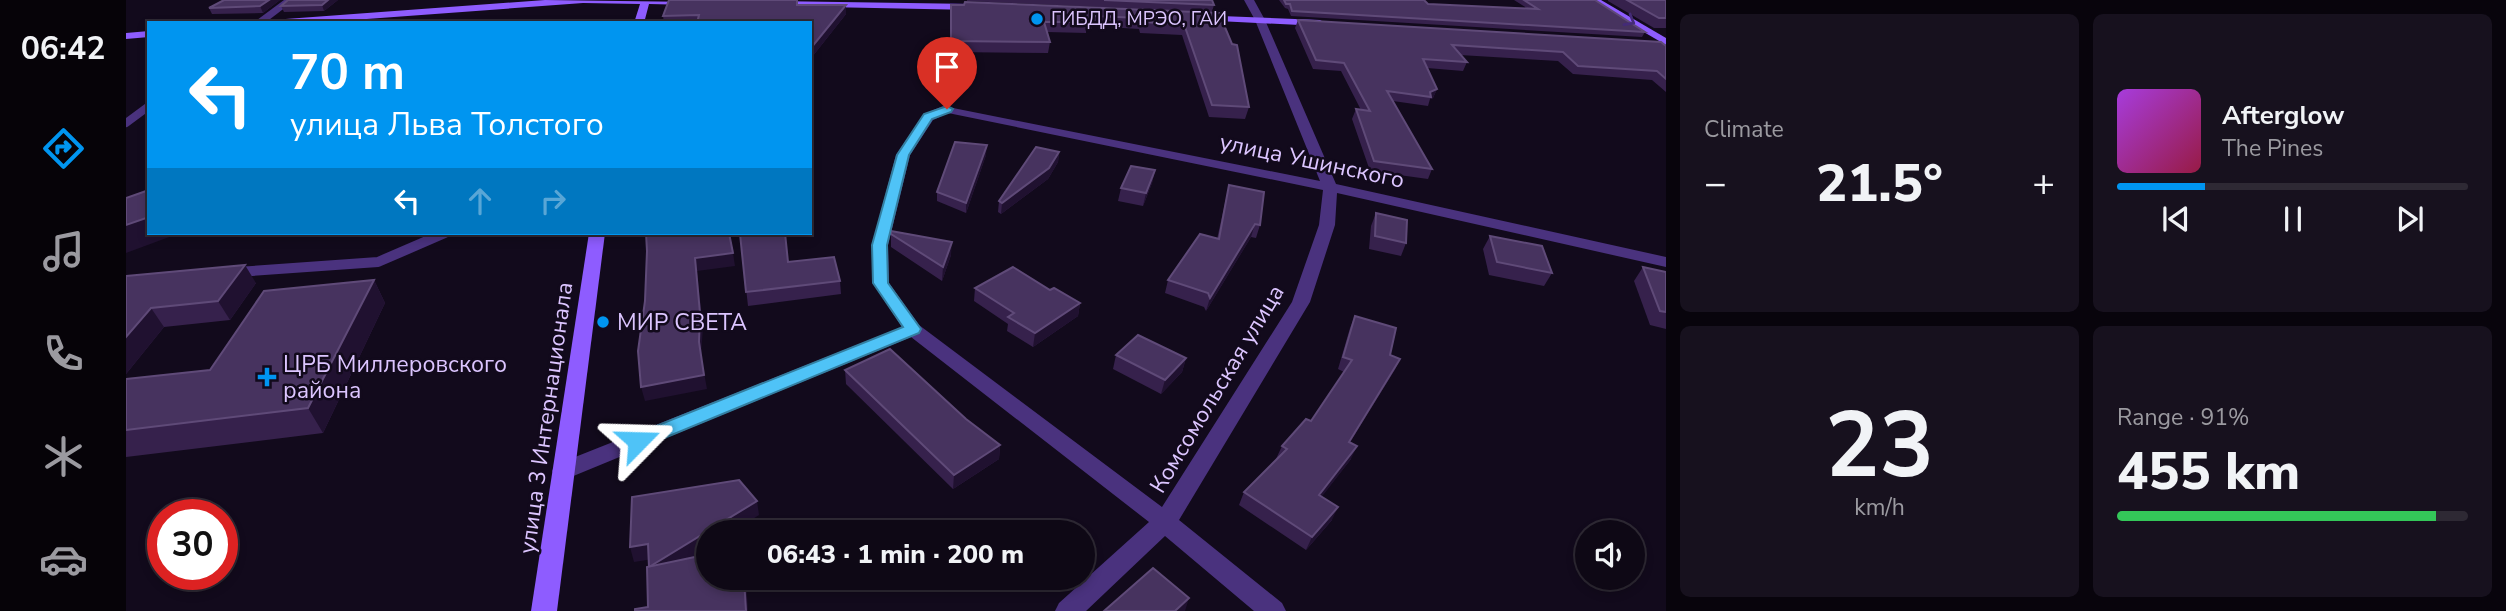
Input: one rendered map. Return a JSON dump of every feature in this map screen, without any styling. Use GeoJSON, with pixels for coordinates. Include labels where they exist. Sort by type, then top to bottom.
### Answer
{"type":"FeatureCollection","features":[{"type":"Feature","properties":{"kind":"street"},"geometry":{"type":"LineString","coordinates":[[261,21],[290,0]]}},
{"type":"Feature","properties":{"kind":"street","name":"Комсомольская улица"},"geometry":{"type":"LineString","coordinates":[[1068,611],[1165,522],[1301,302],[1327,225],[1331,187],[1249,0]]}},
{"type":"Feature","properties":{"kind":"street"},"geometry":{"type":"LineString","coordinates":[[1594,0],[1666,43]]}},
{"type":"Feature","properties":{"kind":"street"},"geometry":{"type":"LineString","coordinates":[[298,21],[558,1],[708,2]]}},
{"type":"Feature","properties":{"kind":"street"},"geometry":{"type":"LineString","coordinates":[[640,21],[645,1]]}},
{"type":"Feature","properties":{"kind":"street"},"geometry":{"type":"LineString","coordinates":[[761,3],[934,3],[988,8]]}},
{"type":"Feature","properties":{"kind":"street"},"geometry":{"type":"LineString","coordinates":[[1192,17],[1326,24]]}},
{"type":"Feature","properties":{"kind":"street"},"geometry":{"type":"LineString","coordinates":[[126,36],[147,34]]}},
{"type":"Feature","properties":{"kind":"street"},"geometry":{"type":"LineString","coordinates":[[1639,43],[1666,43]]}},
{"type":"Feature","properties":{"kind":"street","name":"улица Ушинского"},"geometry":{"type":"LineString","coordinates":[[913,329],[881,283],[880,245],[903,155],[928,117],[947,109],[1331,187],[1666,262]]}},
{"type":"Feature","properties":{"kind":"street","name":"улица 3 Интернационала"},"geometry":{"type":"LineString","coordinates":[[544,611],[597,235]]}},
{"type":"Feature","properties":{"kind":"street"},"geometry":{"type":"LineString","coordinates":[[563,471],[913,329],[1165,522],[1273,611]]}},
{"type":"Feature","properties":{"kind":"lane"},"geometry":{"type":"LineString","coordinates":[[126,123],[147,107]]}},
{"type":"Feature","properties":{"kind":"lane"},"geometry":{"type":"LineString","coordinates":[[219,273],[378,262],[440,235]]}},
{"type":"Feature","properties":{"kind":"building"},"geometry":{"type":"Polygon","coordinates":[[[224,0],[269,0],[260,6],[209,8],[224,0]]]}},
{"type":"Feature","properties":{"kind":"building"},"geometry":{"type":"Polygon","coordinates":[[[288,0],[328,0],[322,5],[281,6],[288,0]]]}},
{"type":"Feature","properties":{"kind":"building"},"geometry":{"type":"Polygon","coordinates":[[[669,0],[797,0],[797,5],[846,5],[812,47],[812,21],[698,21],[699,15],[663,16],[669,0]]]}},
{"type":"Feature","properties":{"kind":"building"},"geometry":{"type":"Polygon","coordinates":[[[1104,0],[1212,0],[1214,5],[1104,0]]]}},
{"type":"Feature","properties":{"kind":"building"},"geometry":{"type":"Polygon","coordinates":[[[1284,0],[1424,0],[1428,4],[1538,9],[1524,0],[1595,0],[1645,32],[1292,11],[1290,4],[1286,4],[1284,0]]]}},
{"type":"Feature","properties":{"kind":"building"},"geometry":{"type":"Polygon","coordinates":[[[1627,0],[1666,0],[1666,18],[1659,18],[1627,0]]]}},
{"type":"Feature","properties":{"kind":"building"},"geometry":{"type":"Polygon","coordinates":[[[965,2],[1219,13],[1232,44],[1237,45],[1249,107],[1212,105],[1184,24],[1142,22],[1141,18],[1093,16],[1087,18],[1087,22],[1044,22],[1050,42],[951,41],[951,5],[964,5],[965,2]]]}},
{"type":"Feature","properties":{"kind":"building"},"geometry":{"type":"Polygon","coordinates":[[[1298,20],[1661,42],[1666,46],[1666,79],[1657,71],[1578,66],[1563,52],[1452,45],[1467,62],[1423,59],[1437,89],[1430,92],[1431,97],[1387,91],[1432,169],[1374,161],[1356,109],[1370,111],[1344,63],[1316,60],[1298,20]]]}},
{"type":"Feature","properties":{"kind":"building"},"geometry":{"type":"Polygon","coordinates":[[[955,142],[987,145],[966,203],[937,192],[955,142]]]}},
{"type":"Feature","properties":{"kind":"building"},"geometry":{"type":"Polygon","coordinates":[[[1036,147],[1059,152],[1049,168],[1002,203],[999,201],[1036,147]]]}},
{"type":"Feature","properties":{"kind":"building"},"geometry":{"type":"Polygon","coordinates":[[[1131,166],[1155,170],[1146,193],[1121,188],[1131,166]]]}},
{"type":"Feature","properties":{"kind":"building"},"geometry":{"type":"Polygon","coordinates":[[[1229,185],[1264,192],[1260,225],[1255,224],[1210,298],[1208,293],[1168,280],[1200,234],[1219,239],[1229,185]]]}},
{"type":"Feature","properties":{"kind":"building"},"geometry":{"type":"Polygon","coordinates":[[[147,191],[147,218],[126,225],[126,198],[147,191]]]}},
{"type":"Feature","properties":{"kind":"building"},"geometry":{"type":"Polygon","coordinates":[[[1376,213],[1407,220],[1406,243],[1375,236],[1376,213]]]}},
{"type":"Feature","properties":{"kind":"building"},"geometry":{"type":"Polygon","coordinates":[[[891,231],[952,242],[943,267],[891,234],[891,231]]]}},
{"type":"Feature","properties":{"kind":"building"},"geometry":{"type":"Polygon","coordinates":[[[646,235],[729,235],[733,253],[695,258],[700,313],[699,342],[704,375],[641,387],[638,351],[645,301],[646,235]]]}},
{"type":"Feature","properties":{"kind":"building"},"geometry":{"type":"Polygon","coordinates":[[[740,235],[785,235],[788,262],[834,257],[840,281],[746,292],[740,235]]]}},
{"type":"Feature","properties":{"kind":"building"},"geometry":{"type":"Polygon","coordinates":[[[1490,236],[1542,246],[1552,273],[1497,262],[1490,236]]]}},
{"type":"Feature","properties":{"kind":"building"},"geometry":{"type":"Polygon","coordinates":[[[245,265],[218,301],[151,308],[126,337],[126,276],[245,265]]]}},
{"type":"Feature","properties":{"kind":"building"},"geometry":{"type":"Polygon","coordinates":[[[1013,267],[1050,290],[1054,288],[1080,303],[1035,333],[1008,317],[1014,313],[975,288],[1013,267]]]}},
{"type":"Feature","properties":{"kind":"building"},"geometry":{"type":"Polygon","coordinates":[[[1643,267],[1666,272],[1666,312],[1660,311],[1643,267]]]}},
{"type":"Feature","properties":{"kind":"building"},"geometry":{"type":"Polygon","coordinates":[[[374,280],[308,408],[126,430],[126,379],[210,370],[264,291],[374,280]]]}},
{"type":"Feature","properties":{"kind":"building"},"geometry":{"type":"Polygon","coordinates":[[[1355,316],[1396,328],[1390,355],[1400,359],[1349,442],[1357,446],[1319,495],[1338,507],[1312,537],[1244,492],[1287,449],[1282,446],[1306,419],[1311,421],[1352,360],[1343,357],[1355,316]]]}},
{"type":"Feature","properties":{"kind":"building"},"geometry":{"type":"Polygon","coordinates":[[[1138,335],[1186,358],[1165,380],[1116,355],[1138,335]]]}},
{"type":"Feature","properties":{"kind":"building"},"geometry":{"type":"Polygon","coordinates":[[[890,349],[966,419],[1000,445],[954,475],[845,370],[890,349]]]}},
{"type":"Feature","properties":{"kind":"building"},"geometry":{"type":"Polygon","coordinates":[[[739,480],[757,501],[726,520],[696,520],[696,538],[649,567],[648,544],[630,547],[632,497],[739,480]]]}},
{"type":"Feature","properties":{"kind":"building"},"geometry":{"type":"Polygon","coordinates":[[[696,557],[696,590],[745,590],[746,611],[635,611],[648,607],[647,567],[696,557]]]}},
{"type":"Feature","properties":{"kind":"building"},"geometry":{"type":"Polygon","coordinates":[[[1153,568],[1189,598],[1175,611],[1104,611],[1153,568]]]}},
{"type":"Feature","properties":{"kind":"place","name":"ГИБДД, МРЭО, ГАИ"},"geometry":{"type":"Point","coordinates":[1037,19]}},
{"type":"Feature","properties":{"kind":"place","name":"МИР СВЕТА"},"geometry":{"type":"Point","coordinates":[603,322]}},
{"type":"Feature","properties":{"kind":"place","name":"ЦРБ Миллеровского района"},"geometry":{"type":"Point","coordinates":[267,377]}},
{"type":"Feature","properties":{"kind":"route"},"geometry":{"type":"LineString","coordinates":[[638,441],[913,329],[881,283],[880,245],[903,155],[928,117],[947,109]]}}]}
